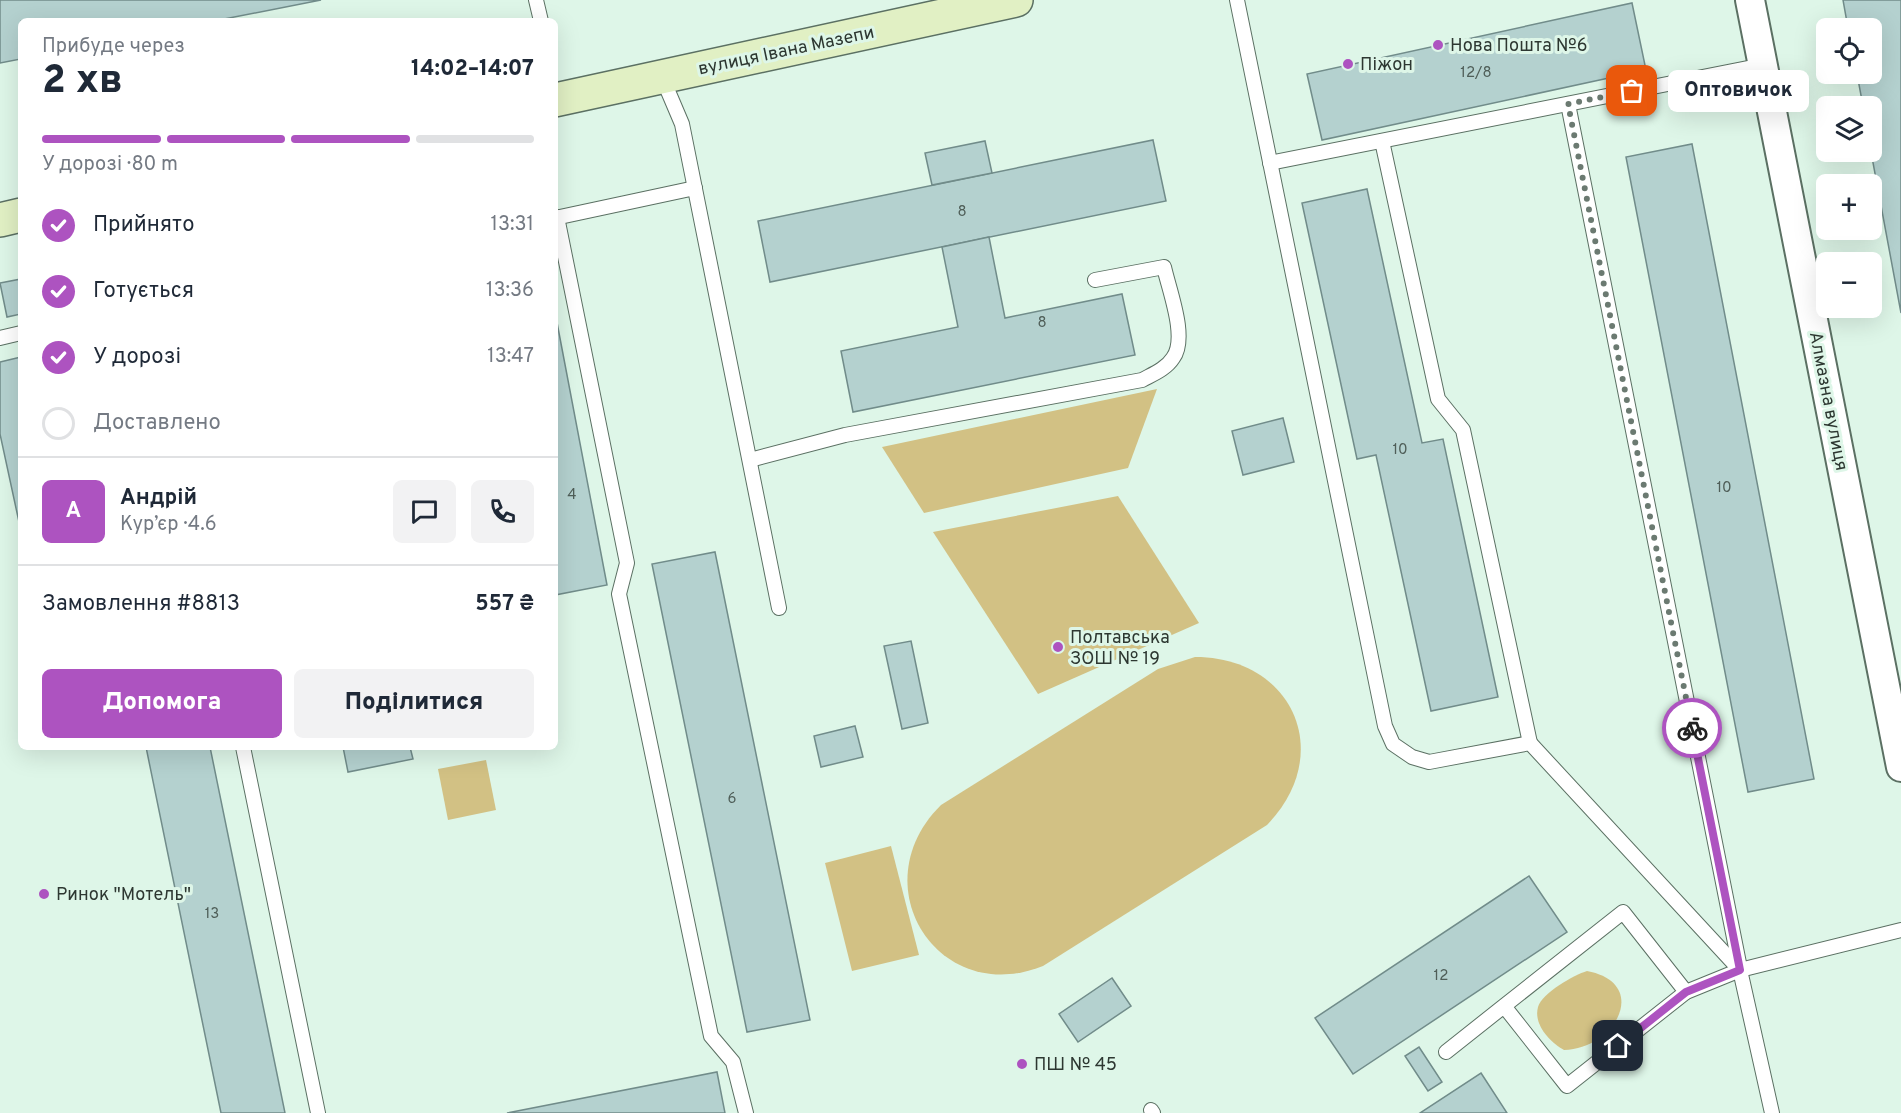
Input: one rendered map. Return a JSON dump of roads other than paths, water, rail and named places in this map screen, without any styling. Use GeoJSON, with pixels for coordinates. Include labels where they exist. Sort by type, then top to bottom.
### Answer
{"type":"FeatureCollection","features":[{"type":"Feature","properties":{"kind":"main road","name":"вулиця Івана Мазепи"},"geometry":{"type":"LineString","coordinates":[[558,96],[662,76],[1017,0]]}},
{"type":"Feature","properties":{"kind":"main road"},"geometry":{"type":"LineString","coordinates":[[0,220],[18,216]]}},
{"type":"Feature","properties":{"kind":"street","name":"Алмазна вулиця"},"geometry":{"type":"LineString","coordinates":[[1750,0],[1901,766]]}},
{"type":"Feature","properties":{"kind":"lane"},"geometry":{"type":"LineString","coordinates":[[536,0],[540,18]]}},
{"type":"Feature","properties":{"kind":"lane"},"geometry":{"type":"LineString","coordinates":[[1237,0],[1385,726],[1393,744],[1412,758],[1429,762],[1530,743]]}},
{"type":"Feature","properties":{"kind":"lane"},"geometry":{"type":"LineString","coordinates":[[1270,163],[1763,65]]}},
{"type":"Feature","properties":{"kind":"lane"},"geometry":{"type":"LineString","coordinates":[[662,76],[682,124],[779,608]]}},
{"type":"Feature","properties":{"kind":"lane"},"geometry":{"type":"LineString","coordinates":[[1568,104],[1740,970],[1772,1113]]}},
{"type":"Feature","properties":{"kind":"lane"},"geometry":{"type":"LineString","coordinates":[[1383,141],[1438,399],[1463,430],[1530,743],[1740,970]]}},
{"type":"Feature","properties":{"kind":"lane"},"geometry":{"type":"LineString","coordinates":[[558,218],[695,188]]}},
{"type":"Feature","properties":{"kind":"lane"},"geometry":{"type":"LineString","coordinates":[[558,228],[627,563],[619,594],[706,1013],[711,1036],[733,1062],[746,1113]]}},
{"type":"Feature","properties":{"kind":"lane"},"geometry":{"type":"LineString","coordinates":[[750,460],[845,435],[1142,380],[1162,369],[1174,357],[1180,339],[1164,267],[1095,280]]}},
{"type":"Feature","properties":{"kind":"lane"},"geometry":{"type":"LineString","coordinates":[[0,338],[18,334]]}},
{"type":"Feature","properties":{"kind":"lane"},"geometry":{"type":"LineString","coordinates":[[244,750],[318,1113]]}},
{"type":"Feature","properties":{"kind":"lane"},"geometry":{"type":"LineString","coordinates":[[1446,1052],[1623,912],[1686,992]]}},
{"type":"Feature","properties":{"kind":"lane"},"geometry":{"type":"LineString","coordinates":[[1504,1006],[1567,1086],[1686,992],[1740,970],[1901,930]]}},
{"type":"Feature","properties":{"kind":"place","name":"Нова Пошта №6"},"geometry":{"type":"Point","coordinates":[1438,45]}},
{"type":"Feature","properties":{"kind":"place","name":"Піжон"},"geometry":{"type":"Point","coordinates":[1348,64]}},
{"type":"Feature","properties":{"kind":"place","name":"Оптовичок"},"geometry":{"type":"Point","coordinates":[1632,91]}},
{"type":"Feature","properties":{"kind":"place","name":"Полтавська ЗОШ № 19"},"geometry":{"type":"Point","coordinates":[1058,647]}},
{"type":"Feature","properties":{"kind":"place","name":"Ринок \"Мотель\""},"geometry":{"type":"Point","coordinates":[44,894]}},
{"type":"Feature","properties":{"kind":"place","name":"ПШ № 45"},"geometry":{"type":"Point","coordinates":[1022,1064]}}]}
